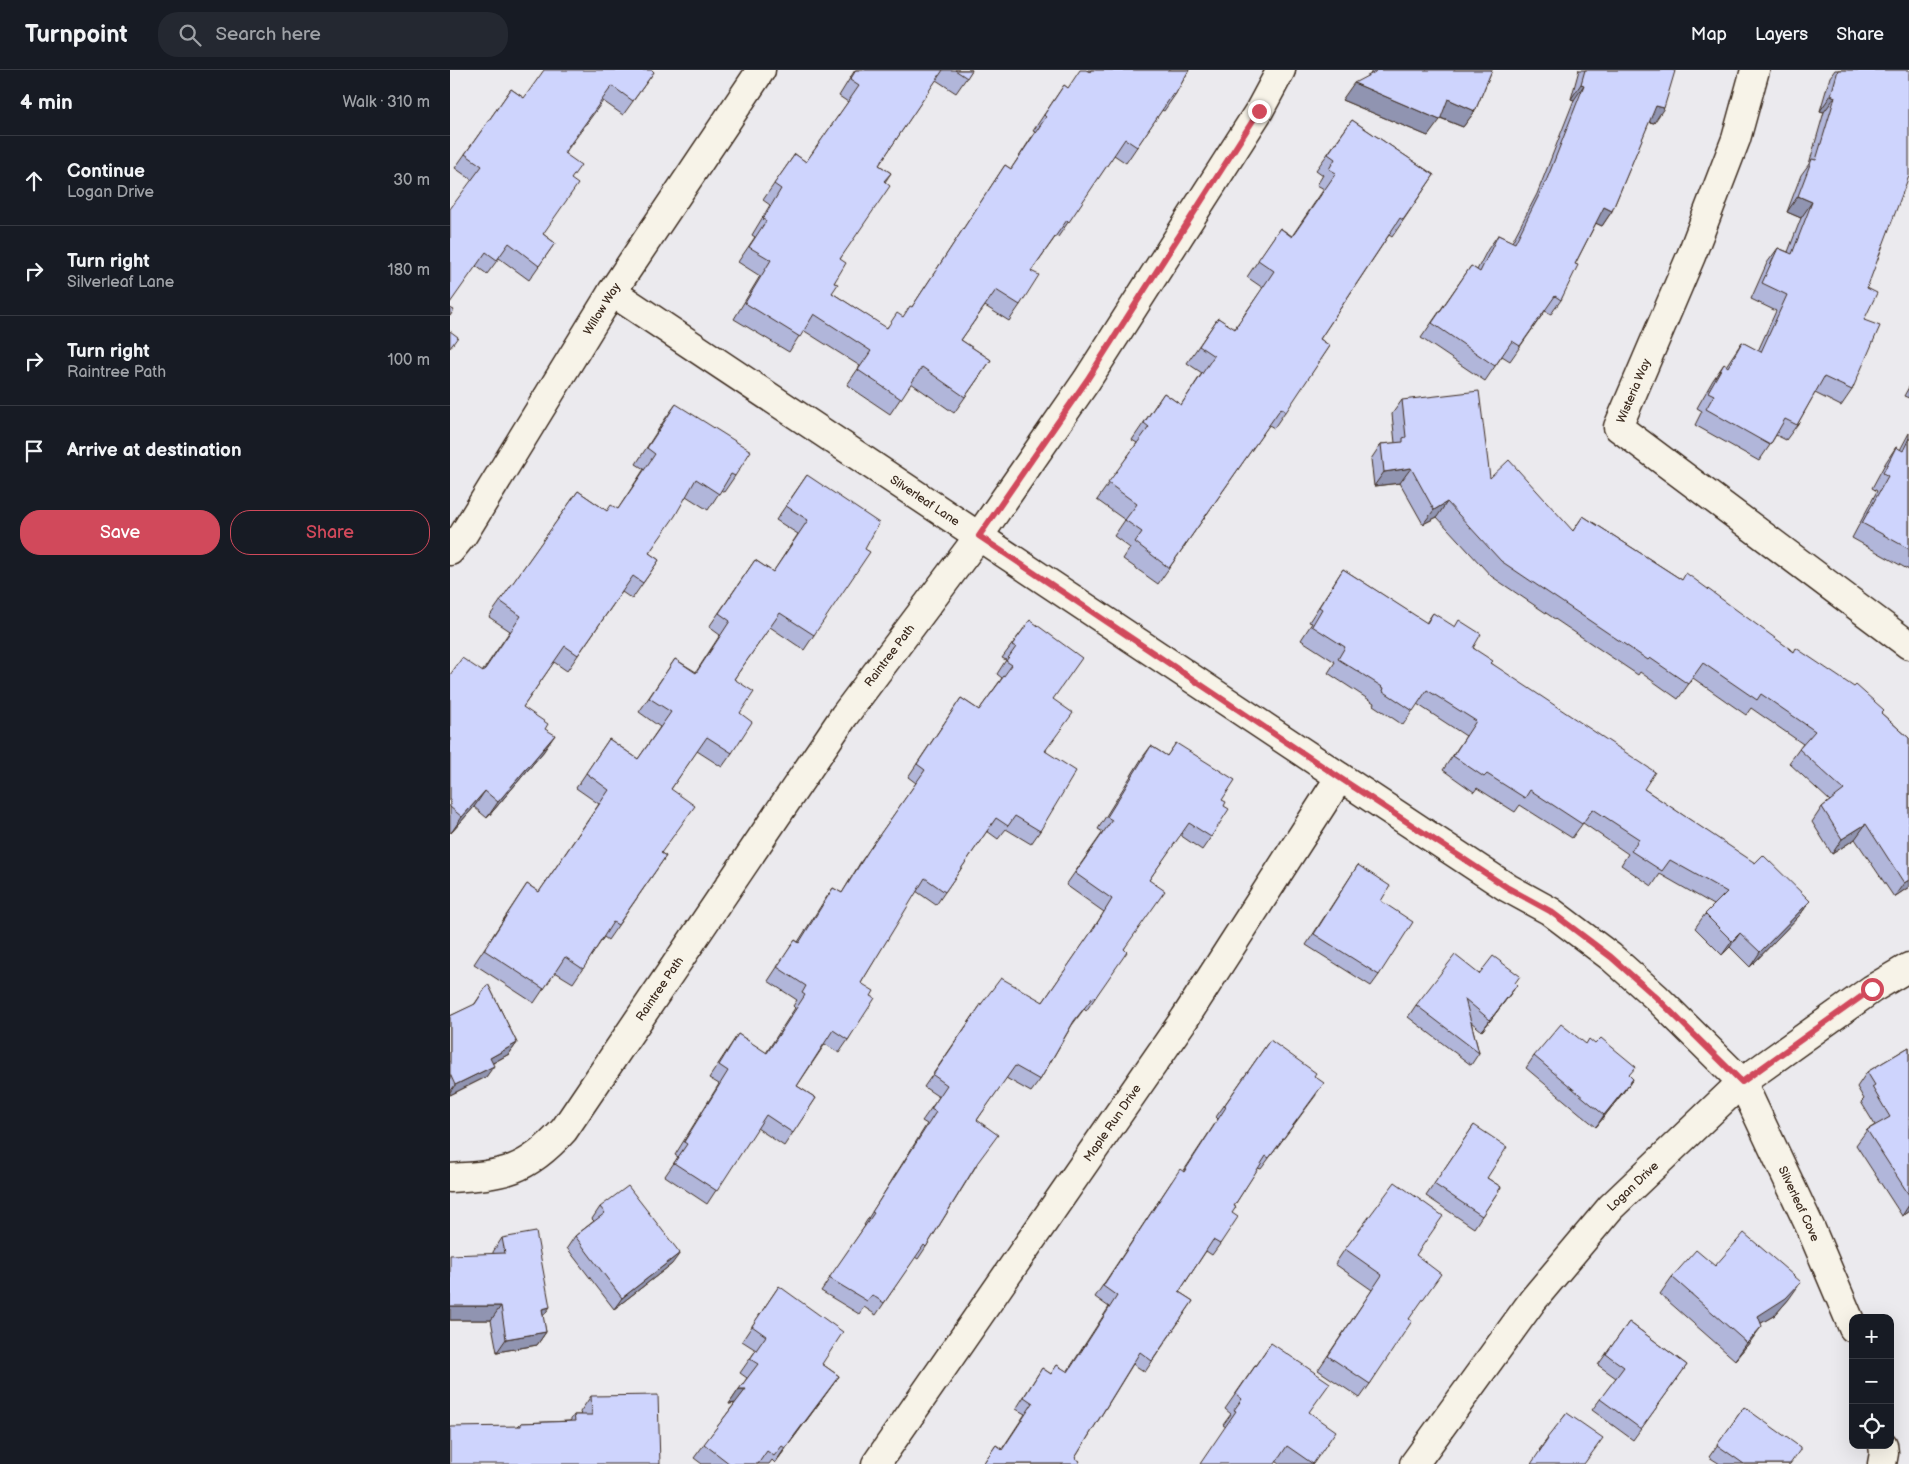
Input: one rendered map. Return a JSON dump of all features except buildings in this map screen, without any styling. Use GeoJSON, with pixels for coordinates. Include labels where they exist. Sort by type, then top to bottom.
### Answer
{"type":"FeatureCollection","features":[{"type":"Feature","properties":{"kind":"street","name":"Willow Way"},"geometry":{"type":"LineString","coordinates":[[450,552],[463,535],[612,292],[761,70]]}},
{"type":"Feature","properties":{"kind":"street","name":"Raintree Path"},"geometry":{"type":"LineString","coordinates":[[450,1178],[492,1175],[522,1166],[548,1148],[564,1130],[844,716],[979,536],[1087,380],[1259,111],[1281,70]]}},
{"type":"Feature","properties":{"kind":"street","name":"Wisteria Way"},"geometry":{"type":"LineString","coordinates":[[1756,70],[1736,139],[1691,256],[1618,428],[1909,645]]}},
{"type":"Feature","properties":{"kind":"street","name":"Silverleaf Lane"},"geometry":{"type":"LineString","coordinates":[[612,292],[1340,778],[1508,888],[1550,911],[1611,957],[1656,997],[1742,1082]]}},
{"type":"Feature","properties":{"kind":"street","name":"Maple Run Drive"},"geometry":{"type":"LineString","coordinates":[[876,1464],[1184,1018],[1340,778]]}},
{"type":"Feature","properties":{"kind":"street","name":"Logan Drive"},"geometry":{"type":"LineString","coordinates":[[1414,1464],[1533,1300],[1611,1207],[1742,1082],[1872,989],[1909,967]]}},
{"type":"Feature","properties":{"kind":"street","name":"Silverleaf Cove"},"geometry":{"type":"LineString","coordinates":[[1742,1082],[1811,1229],[1849,1319]]}},
{"type":"Feature","properties":{"kind":"street"},"geometry":{"type":"LineString","coordinates":[[1882,1464],[1884,1449]]}},
{"type":"Feature","properties":{"kind":"route"},"geometry":{"type":"LineString","coordinates":[[1259,111],[1224,162],[1087,380],[979,536],[1340,778],[1508,888],[1550,911],[1611,957],[1656,997],[1742,1082],[1872,989]]}}]}
